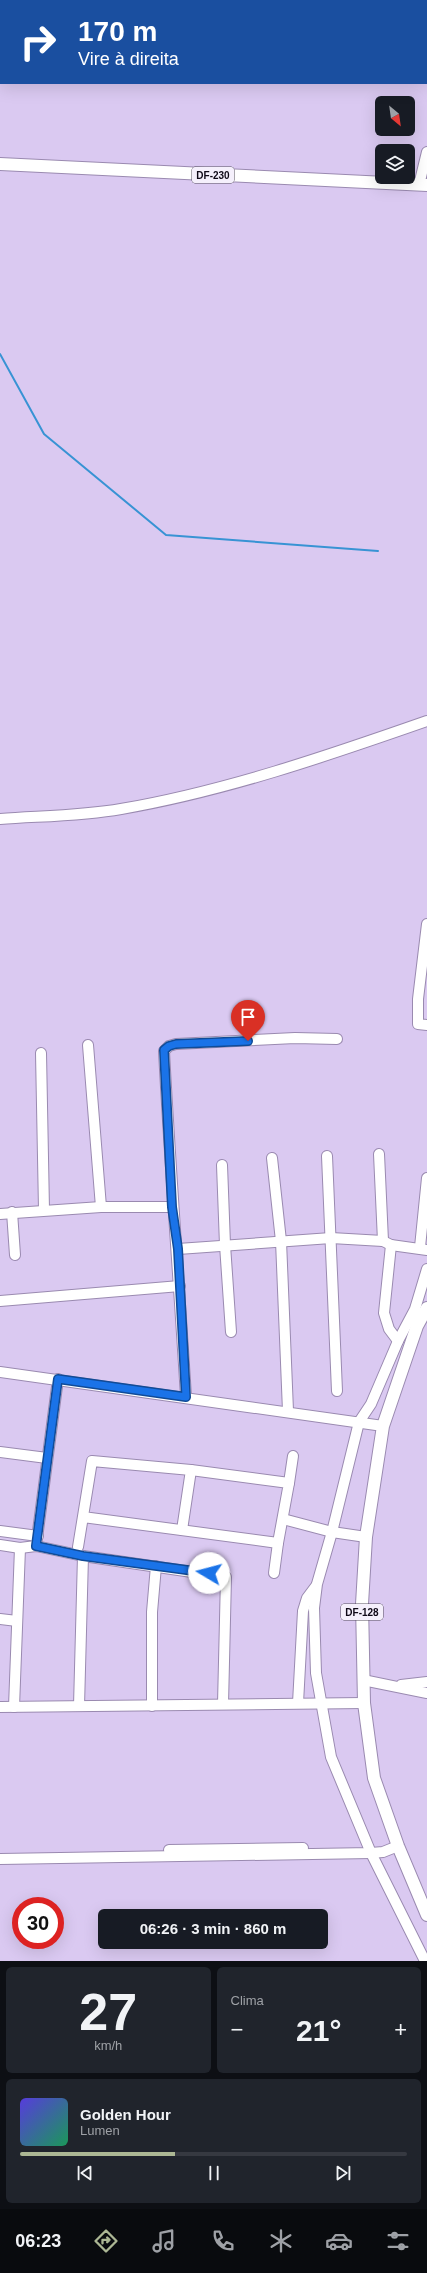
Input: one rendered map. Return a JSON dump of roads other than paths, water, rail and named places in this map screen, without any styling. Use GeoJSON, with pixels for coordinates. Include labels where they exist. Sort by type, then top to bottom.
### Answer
{"type":"FeatureCollection","features":[{"type":"Feature","properties":{"kind":"main road","name":"DF-230"},"geometry":{"type":"LineString","coordinates":[[0,164],[423,185]]}},
{"type":"Feature","properties":{"kind":"main road","name":"DF-128"},"geometry":{"type":"LineString","coordinates":[[427,1308],[417,1326],[383,1426],[366,1536],[362,1604],[362,1680],[374,1778],[398,1846],[427,1915]]}},
{"type":"Feature","properties":{"kind":"street"},"geometry":{"type":"LineString","coordinates":[[423,185],[427,152]]}},
{"type":"Feature","properties":{"kind":"street"},"geometry":{"type":"LineString","coordinates":[[0,819],[120,810],[184,796],[333,754],[427,721]]}},
{"type":"Feature","properties":{"kind":"street"},"geometry":{"type":"LineString","coordinates":[[427,924],[418,999],[418,1024],[427,1025]]}},
{"type":"Feature","properties":{"kind":"street"},"geometry":{"type":"LineString","coordinates":[[186,1397],[178,1249],[172,1207],[164,1050],[169,1046],[176,1044],[295,1038],[337,1039]]}},
{"type":"Feature","properties":{"kind":"street"},"geometry":{"type":"LineString","coordinates":[[88,1045],[101,1207]]}},
{"type":"Feature","properties":{"kind":"street"},"geometry":{"type":"LineString","coordinates":[[41,1052],[44,1210]]}},
{"type":"Feature","properties":{"kind":"street"},"geometry":{"type":"LineString","coordinates":[[379,1154],[387,1243],[384,1313],[389,1329],[398,1341]]}},
{"type":"Feature","properties":{"kind":"street"},"geometry":{"type":"LineString","coordinates":[[327,1156],[337,1391]]}},
{"type":"Feature","properties":{"kind":"street"},"geometry":{"type":"LineString","coordinates":[[272,1158],[281,1241],[288,1412]]}},
{"type":"Feature","properties":{"kind":"street"},"geometry":{"type":"LineString","coordinates":[[222,1165],[225,1246],[231,1332]]}},
{"type":"Feature","properties":{"kind":"street"},"geometry":{"type":"LineString","coordinates":[[178,1249],[331,1238],[424,1248],[427,1178]]}},
{"type":"Feature","properties":{"kind":"street"},"geometry":{"type":"LineString","coordinates":[[0,1214],[101,1207],[172,1207]]}},
{"type":"Feature","properties":{"kind":"street"},"geometry":{"type":"LineString","coordinates":[[12,1212],[15,1255]]}},
{"type":"Feature","properties":{"kind":"street"},"geometry":{"type":"LineString","coordinates":[[425,1961],[370,1850],[331,1757],[316,1673],[314,1608],[317,1584],[360,1422],[371,1404],[398,1341],[414,1309],[427,1269]]}},
{"type":"Feature","properties":{"kind":"street"},"geometry":{"type":"LineString","coordinates":[[0,1301],[180,1286]]}},
{"type":"Feature","properties":{"kind":"street"},"geometry":{"type":"LineString","coordinates":[[0,1372],[186,1397],[383,1426]]}},
{"type":"Feature","properties":{"kind":"street"},"geometry":{"type":"LineString","coordinates":[[37,1541],[58,1379]]}},
{"type":"Feature","properties":{"kind":"street"},"geometry":{"type":"LineString","coordinates":[[0,1452],[47,1458]]}},
{"type":"Feature","properties":{"kind":"street"},"geometry":{"type":"LineString","coordinates":[[274,1573],[293,1456]]}},
{"type":"Feature","properties":{"kind":"street"},"geometry":{"type":"LineString","coordinates":[[78,1546],[92,1461],[191,1470],[289,1483]]}},
{"type":"Feature","properties":{"kind":"street"},"geometry":{"type":"LineString","coordinates":[[182,1530],[191,1470]]}},
{"type":"Feature","properties":{"kind":"street"},"geometry":{"type":"LineString","coordinates":[[83,1517],[278,1544]]}},
{"type":"Feature","properties":{"kind":"street"},"geometry":{"type":"LineString","coordinates":[[283,1519],[332,1532],[366,1536]]}},
{"type":"Feature","properties":{"kind":"street"},"geometry":{"type":"LineString","coordinates":[[0,1531],[83,1556],[226,1577],[223,1704]]}},
{"type":"Feature","properties":{"kind":"street"},"geometry":{"type":"LineString","coordinates":[[0,1545],[20,1548],[37,1541]]}},
{"type":"Feature","properties":{"kind":"street"},"geometry":{"type":"LineString","coordinates":[[14,1707],[20,1548]]}},
{"type":"Feature","properties":{"kind":"street"},"geometry":{"type":"LineString","coordinates":[[79,1706],[83,1556]]}},
{"type":"Feature","properties":{"kind":"street"},"geometry":{"type":"LineString","coordinates":[[152,1706],[152,1612],[156,1566]]}},
{"type":"Feature","properties":{"kind":"street"},"geometry":{"type":"LineString","coordinates":[[298,1703],[303,1611],[307,1598],[317,1584]]}},
{"type":"Feature","properties":{"kind":"street"},"geometry":{"type":"LineString","coordinates":[[0,1619],[17,1621]]}},
{"type":"Feature","properties":{"kind":"street"},"geometry":{"type":"LineString","coordinates":[[362,1680],[427,1692]]}},
{"type":"Feature","properties":{"kind":"street"},"geometry":{"type":"LineString","coordinates":[[392,1686],[427,1682]]}},
{"type":"Feature","properties":{"kind":"street"},"geometry":{"type":"LineString","coordinates":[[0,1708],[321,1702],[364,1703]]}},
{"type":"Feature","properties":{"kind":"street"},"geometry":{"type":"LineString","coordinates":[[0,1853],[370,1850],[383,1852],[398,1846]]}},
{"type":"Feature","properties":{"kind":"street"},"geometry":{"type":"LineString","coordinates":[[0,1859],[370,1850]]}},
{"type":"Feature","properties":{"kind":"waterway"},"geometry":{"type":"LineString","coordinates":[[0,354],[44,434],[166,535],[378,551]]}}]}
